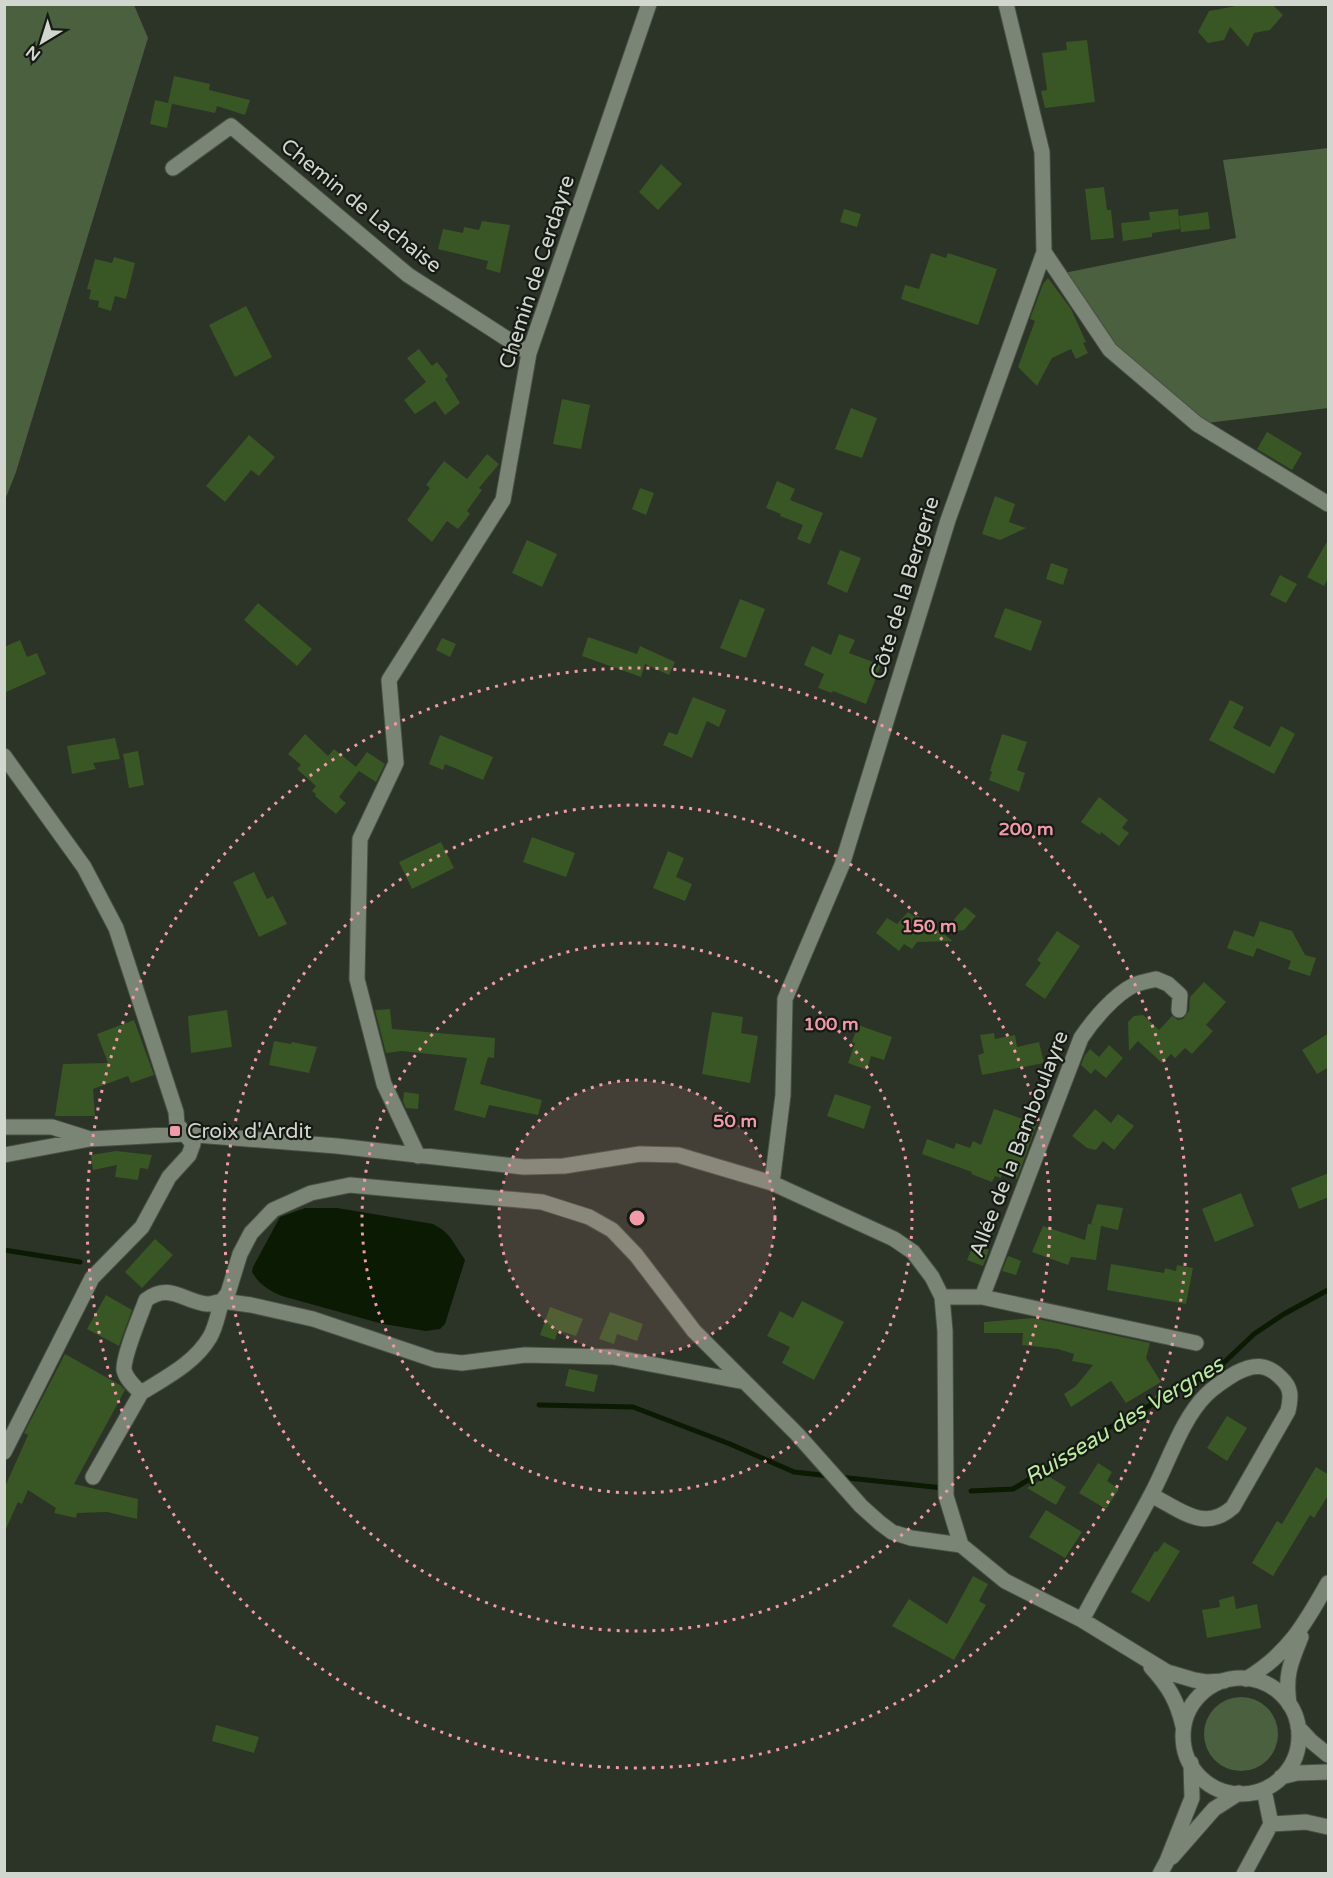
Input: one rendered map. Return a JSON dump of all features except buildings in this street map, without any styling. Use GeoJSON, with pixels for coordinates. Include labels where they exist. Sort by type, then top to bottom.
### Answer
{"type":"FeatureCollection","features":[{"type":"Feature","properties":{"kind":"street","name":"Chemin de Cerdayre"},"geometry":{"type":"LineString","coordinates":[[418,1156],[384,1084],[357,979],[360,839],[396,763],[389,680],[502,500],[529,353],[649,4]]}},
{"type":"Feature","properties":{"kind":"street","name":"Côte de la Bergerie"},"geometry":{"type":"LineString","coordinates":[[772,1184],[783,1095],[785,999],[842,865],[948,520],[1044,252],[1042,152],[1006,4]]}},
{"type":"Feature","properties":{"kind":"street","name":"Chemin de Lachaise"},"geometry":{"type":"LineString","coordinates":[[173,168],[231,126],[408,275],[529,353]]}},
{"type":"Feature","properties":{"kind":"street"},"geometry":{"type":"LineString","coordinates":[[1044,252],[1110,350],[1197,424],[1329,504]]}},
{"type":"Feature","properties":{"kind":"street"},"geometry":{"type":"LineString","coordinates":[[4,756],[84,867],[116,928],[176,1112],[177,1124],[193,1144],[189,1155],[169,1177],[142,1227],[92,1278],[4,1452]]}},
{"type":"Feature","properties":{"kind":"street","name":"Allée de la Bamboulayre"},"geometry":{"type":"LineString","coordinates":[[982,1297],[1081,1038],[1093,1020],[1125,991],[1135,985],[1156,979],[1168,984],[1180,995],[1179,1010]]}},
{"type":"Feature","properties":{"kind":"street"},"geometry":{"type":"LineString","coordinates":[[4,1127],[52,1127],[90,1139]]}},
{"type":"Feature","properties":{"kind":"street"},"geometry":{"type":"LineString","coordinates":[[4,1155],[90,1139],[184,1134],[337,1146],[524,1167],[564,1166],[640,1154],[678,1155],[772,1184],[894,1239],[913,1252],[932,1277],[942,1297],[945,1331],[946,1496],[961,1545]]}},
{"type":"Feature","properties":{"kind":"street"},"geometry":{"type":"LineString","coordinates":[[93,1477],[141,1393],[181,1368],[200,1352],[211,1336],[240,1254],[251,1233],[273,1210],[311,1192],[350,1185],[542,1202],[589,1217],[612,1230],[636,1255],[694,1331],[797,1434],[861,1506],[892,1532],[911,1538],[961,1545],[1005,1581],[1082,1620],[1167,1672],[1206,1682],[1246,1679],[1257,1680],[1270,1686],[1284,1697],[1298,1727],[1299,1745],[1291,1767],[1276,1783],[1251,1794],[1228,1793],[1210,1785],[1195,1771],[1185,1752],[1185,1719],[1192,1704],[1211,1686],[1224,1681]]}},
{"type":"Feature","properties":{"kind":"street"},"geometry":{"type":"LineString","coordinates":[[141,1393],[131,1383],[124,1369],[128,1351],[146,1300],[166,1291],[208,1304],[222,1301],[251,1305],[313,1319],[435,1360],[462,1363],[525,1356],[613,1357],[745,1382]]}},
{"type":"Feature","properties":{"kind":"street"},"geometry":{"type":"LineString","coordinates":[[942,1297],[982,1297],[1197,1343]]}},
{"type":"Feature","properties":{"kind":"street"},"geometry":{"type":"LineString","coordinates":[[1082,1620],[1151,1495],[1189,1418],[1206,1395],[1226,1379],[1249,1366],[1264,1367],[1276,1372],[1288,1384],[1291,1398],[1288,1411],[1233,1507],[1224,1515],[1211,1520],[1197,1518],[1151,1495]]}},
{"type":"Feature","properties":{"kind":"street"},"geometry":{"type":"LineString","coordinates":[[1290,1707],[1286,1684],[1289,1666],[1308,1620],[1329,1583]]}},
{"type":"Feature","properties":{"kind":"street"},"geometry":{"type":"LineString","coordinates":[[1246,1679],[1265,1668],[1282,1653],[1308,1620]]}},
{"type":"Feature","properties":{"kind":"street"},"geometry":{"type":"LineString","coordinates":[[1143,1658],[1168,1686],[1178,1706],[1184,1729]]}},
{"type":"Feature","properties":{"kind":"street"},"geometry":{"type":"LineString","coordinates":[[1298,1727],[1329,1755]]}},
{"type":"Feature","properties":{"kind":"street"},"geometry":{"type":"LineString","coordinates":[[1164,1867],[1192,1798],[1191,1763]]}},
{"type":"Feature","properties":{"kind":"street"},"geometry":{"type":"LineString","coordinates":[[1281,1777],[1297,1773],[1329,1772]]}},
{"type":"Feature","properties":{"kind":"street"},"geometry":{"type":"LineString","coordinates":[[1244,1874],[1271,1824],[1264,1790]]}},
{"type":"Feature","properties":{"kind":"street"},"geometry":{"type":"LineString","coordinates":[[1164,1867],[1214,1809],[1239,1793]]}},
{"type":"Feature","properties":{"kind":"street"},"geometry":{"type":"LineString","coordinates":[[1271,1824],[1306,1822],[1329,1827]]}},
{"type":"Feature","properties":{"kind":"shaded area"},"geometry":{"type":"Polygon","coordinates":[[[5,4],[134,5],[148,38],[16,472],[5,500],[5,4]]]}},
{"type":"Feature","properties":{"kind":"shaded area"},"geometry":{"type":"Polygon","coordinates":[[[1328,148],[1328,408],[1207,423],[1113,343],[1064,273],[1236,238],[1223,160],[1328,148]]]}},
{"type":"Feature","properties":{"kind":"shaded area"},"geometry":{"type":"Polygon","coordinates":[[[305,1208],[337,1208],[433,1224],[443,1230],[465,1260],[445,1324],[440,1329],[426,1331],[383,1324],[282,1296],[264,1286],[252,1272],[253,1267],[280,1217],[305,1208]]]}},
{"type":"Feature","properties":{"kind":"shaded area"},"geometry":{"type":"Polygon","coordinates":[[[1234,1697],[1248,1697],[1262,1703],[1272,1713],[1278,1727],[1278,1741],[1272,1755],[1262,1765],[1248,1771],[1234,1771],[1220,1765],[1210,1755],[1204,1741],[1204,1727],[1210,1713],[1220,1703],[1234,1697]]]}},
{"type":"Feature","properties":{"kind":"waterway","name":"Ruisseau des Vergnes"},"geometry":{"type":"LineString","coordinates":[[4,1250],[80,1262]]}},
{"type":"Feature","properties":{"kind":"waterway","name":"Ruisseau des Vergnes"},"geometry":{"type":"LineString","coordinates":[[971,1491],[1013,1489],[1057,1463],[1104,1430],[1181,1387],[1213,1373],[1254,1334],[1284,1314],[1328,1290]]}},
{"type":"Feature","properties":{"kind":"waterway","name":"Ruisseau des Vergnes"},"geometry":{"type":"LineString","coordinates":[[539,1405],[633,1407],[730,1444],[794,1472],[830,1476]]}},
{"type":"Feature","properties":{"kind":"waterway","name":"Ruisseau des Vergnes"},"geometry":{"type":"LineString","coordinates":[[839,1477],[943,1488]]}},
{"type":"Feature","properties":{"kind":"place","name":"Croix d'Ardit"},"geometry":{"type":"Point","coordinates":[175,1131]}}]}
